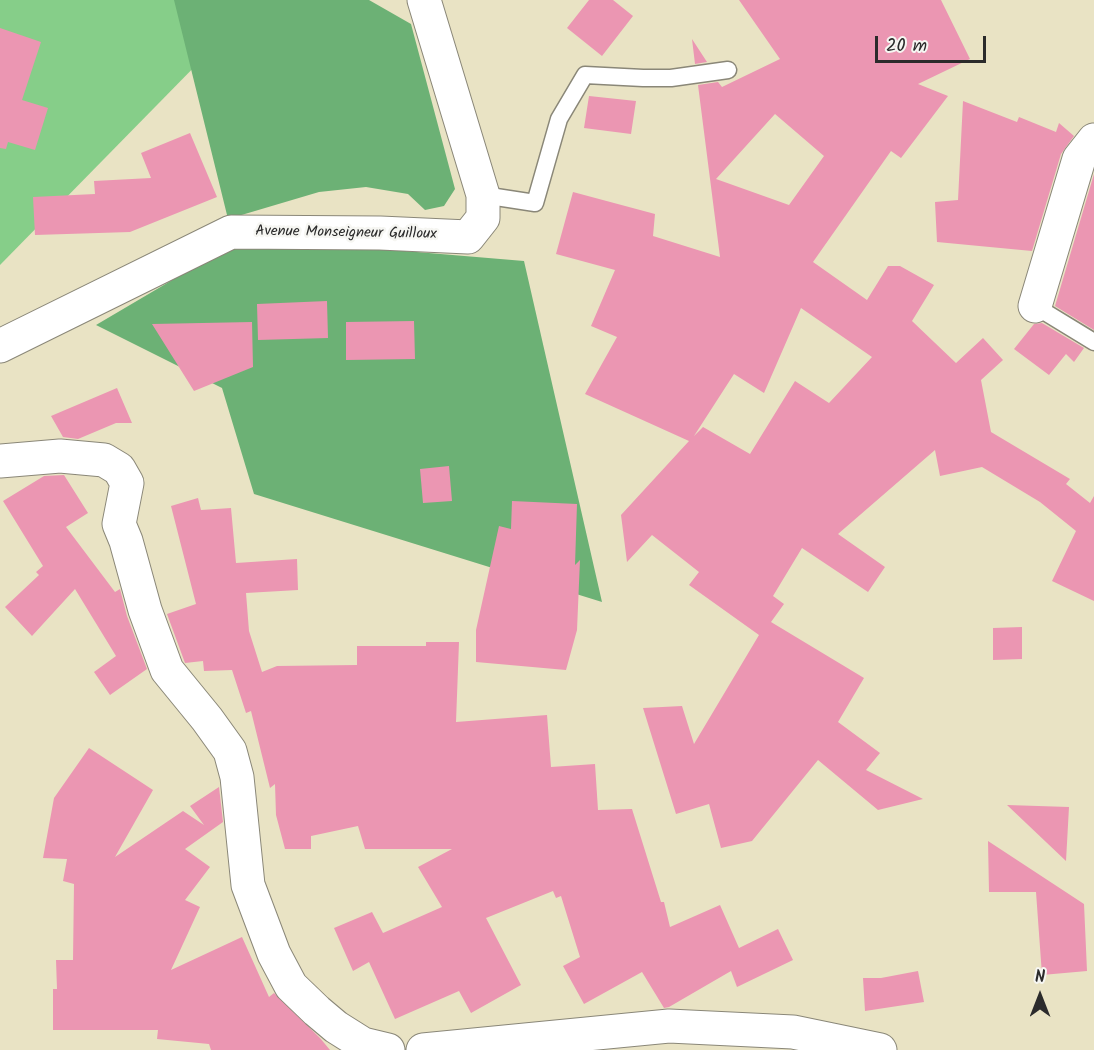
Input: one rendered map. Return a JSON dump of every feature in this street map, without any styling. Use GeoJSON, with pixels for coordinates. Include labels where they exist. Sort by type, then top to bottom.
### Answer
{"type":"FeatureCollection","features":[{"type":"Feature","properties":{"kind":"street","name":"Avenue Monseigneur Guilloux"},"geometry":{"type":"LineString","coordinates":[[0,346],[231,232],[380,233],[468,237],[483,218],[483,195],[424,0]]}},
{"type":"Feature","properties":{"kind":"street"},"geometry":{"type":"LineString","coordinates":[[1035,306],[1078,159],[1094,140]]}},
{"type":"Feature","properties":{"kind":"street"},"geometry":{"type":"LineString","coordinates":[[0,461],[60,456],[104,460],[119,469],[127,483],[118,524],[126,541],[145,610],[167,670],[207,719],[230,752],[237,777],[248,885],[274,954],[291,986],[329,1022],[363,1044],[388,1050]]}},
{"type":"Feature","properties":{"kind":"street"},"geometry":{"type":"LineString","coordinates":[[423,1050],[669,1026],[793,1032],[879,1050]]}},
{"type":"Feature","properties":{"kind":"lane"},"geometry":{"type":"LineString","coordinates":[[483,195],[535,203],[559,119],[585,75],[671,78],[728,70]]}},
{"type":"Feature","properties":{"kind":"lane"},"geometry":{"type":"LineString","coordinates":[[1035,306],[1094,342]]}},
{"type":"Feature","properties":{"kind":"green space"},"geometry":{"type":"Polygon","coordinates":[[[0,0],[260,0],[0,265],[0,0]]]}},
{"type":"Feature","properties":{"kind":"green space"},"geometry":{"type":"Polygon","coordinates":[[[174,0],[369,0],[411,24],[455,189],[444,206],[425,210],[408,194],[366,187],[319,192],[228,219],[174,0]]]}},
{"type":"Feature","properties":{"kind":"green space"},"geometry":{"type":"Polygon","coordinates":[[[230,246],[369,248],[524,261],[602,602],[254,494],[222,388],[96,325],[230,246]]]}},
{"type":"Feature","properties":{"kind":"building"},"geometry":{"type":"Polygon","coordinates":[[[589,0],[613,0],[633,16],[602,56],[567,28],[589,0]]]}},
{"type":"Feature","properties":{"kind":"building"},"geometry":{"type":"Polygon","coordinates":[[[739,0],[941,0],[970,59],[918,84],[948,96],[901,158],[891,151],[813,262],[867,300],[888,266],[900,266],[934,285],[912,321],[956,363],[983,338],[1003,360],[981,380],[991,432],[1070,479],[1066,484],[1090,503],[1094,496],[1094,601],[1052,581],[1076,531],[1040,502],[982,467],[940,476],[935,450],[838,534],[885,567],[868,592],[802,548],[773,596],[784,604],[771,622],[864,678],[838,722],[880,753],[866,770],[923,799],[878,810],[818,760],[752,841],[721,848],[709,804],[676,814],[643,708],[682,706],[694,744],[759,635],[689,585],[699,572],[652,535],[627,562],[621,515],[689,441],[585,394],[617,337],[591,326],[615,270],[556,254],[573,192],[655,214],[653,236],[720,257],[698,85],[718,82],[722,87],[780,59],[739,0]],[[775,114],[716,179],[789,205],[824,156],[775,114]],[[801,308],[764,393],[734,374],[694,436],[703,427],[750,454],[795,381],[829,403],[872,357],[801,308]]]}},
{"type":"Feature","properties":{"kind":"building"},"geometry":{"type":"Polygon","coordinates":[[[0,28],[41,42],[22,100],[48,108],[35,150],[8,142],[6,149],[0,148],[0,28]]]}},
{"type":"Feature","properties":{"kind":"building"},"geometry":{"type":"Polygon","coordinates":[[[692,39],[707,62],[695,64],[692,39]]]}},
{"type":"Feature","properties":{"kind":"building"},"geometry":{"type":"Polygon","coordinates":[[[589,96],[636,101],[631,134],[584,128],[589,96]]]}},
{"type":"Feature","properties":{"kind":"building"},"geometry":{"type":"Polygon","coordinates":[[[963,101],[1017,122],[1019,117],[1056,132],[1059,123],[1074,136],[1061,154],[1032,251],[937,242],[935,202],[958,200],[963,101]]]}},
{"type":"Feature","properties":{"kind":"building"},"geometry":{"type":"Polygon","coordinates":[[[190,133],[217,197],[130,232],[35,235],[33,197],[95,194],[94,181],[151,178],[141,153],[190,133]]]}},
{"type":"Feature","properties":{"kind":"building"},"geometry":{"type":"Polygon","coordinates":[[[1094,174],[1094,330],[1055,306],[1094,174]]]}},
{"type":"Feature","properties":{"kind":"building"},"geometry":{"type":"Polygon","coordinates":[[[327,301],[328,338],[258,340],[257,304],[327,301]]]}},
{"type":"Feature","properties":{"kind":"building"},"geometry":{"type":"Polygon","coordinates":[[[414,321],[415,359],[346,360],[346,322],[414,321]]]}},
{"type":"Feature","properties":{"kind":"building"},"geometry":{"type":"Polygon","coordinates":[[[252,322],[253,367],[194,391],[152,324],[252,322]]]}},
{"type":"Feature","properties":{"kind":"building"},"geometry":{"type":"Polygon","coordinates":[[[1042,323],[1084,348],[1074,362],[1066,354],[1049,375],[1014,349],[1034,324],[1042,323]]]}},
{"type":"Feature","properties":{"kind":"building"},"geometry":{"type":"Polygon","coordinates":[[[117,388],[132,423],[116,423],[78,439],[63,437],[51,416],[117,388]]]}},
{"type":"Feature","properties":{"kind":"building"},"geometry":{"type":"Polygon","coordinates":[[[449,466],[452,501],[423,503],[420,469],[449,466]]]}},
{"type":"Feature","properties":{"kind":"building"},"geometry":{"type":"Polygon","coordinates":[[[64,475],[88,513],[66,527],[115,592],[120,589],[127,616],[147,669],[110,695],[94,672],[116,656],[75,589],[32,636],[5,607],[39,575],[36,572],[43,566],[3,501],[44,476],[64,475]]]}},
{"type":"Feature","properties":{"kind":"building"},"geometry":{"type":"Polygon","coordinates":[[[198,498],[201,510],[231,508],[236,563],[297,559],[298,590],[246,593],[249,631],[262,672],[277,666],[357,665],[357,646],[426,646],[426,642],[459,642],[456,722],[547,715],[551,767],[595,764],[598,810],[632,809],[661,902],[664,902],[670,927],[720,905],[739,948],[778,929],[793,960],[737,987],[731,971],[669,1007],[664,1008],[642,972],[584,1004],[563,966],[580,957],[561,896],[556,898],[553,891],[486,918],[521,985],[471,1013],[459,991],[395,1019],[369,962],[353,971],[334,928],[372,912],[383,933],[442,907],[418,867],[452,849],[365,849],[358,826],[311,836],[311,849],[285,849],[276,815],[275,784],[270,788],[251,711],[246,713],[232,670],[204,671],[203,661],[185,663],[167,614],[196,604],[171,506],[198,498]]]}},
{"type":"Feature","properties":{"kind":"building"},"geometry":{"type":"Polygon","coordinates":[[[512,501],[577,504],[575,565],[580,560],[577,630],[566,670],[476,662],[476,630],[499,526],[511,529],[512,501]]]}},
{"type":"Feature","properties":{"kind":"building"},"geometry":{"type":"Polygon","coordinates":[[[1022,627],[1022,659],[993,660],[993,628],[1022,627]]]}},
{"type":"Feature","properties":{"kind":"building"},"geometry":{"type":"Polygon","coordinates":[[[89,748],[153,790],[115,857],[183,811],[204,825],[190,806],[219,787],[223,822],[185,849],[210,867],[185,900],[200,907],[171,970],[242,937],[269,997],[274,993],[330,1050],[211,1050],[209,1044],[157,1039],[158,1030],[53,1030],[53,989],[57,989],[56,960],[73,960],[74,884],[63,881],[67,859],[43,858],[54,798],[89,748]]]}},
{"type":"Feature","properties":{"kind":"building"},"geometry":{"type":"Polygon","coordinates":[[[1007,805],[1069,807],[1066,861],[1007,805]]]}},
{"type":"Feature","properties":{"kind":"building"},"geometry":{"type":"Polygon","coordinates":[[[988,841],[1084,904],[1087,971],[1042,975],[1036,892],[989,892],[988,841]]]}},
{"type":"Feature","properties":{"kind":"building"},"geometry":{"type":"Polygon","coordinates":[[[918,971],[924,1002],[865,1011],[863,978],[881,978],[918,971]]]}}]}
